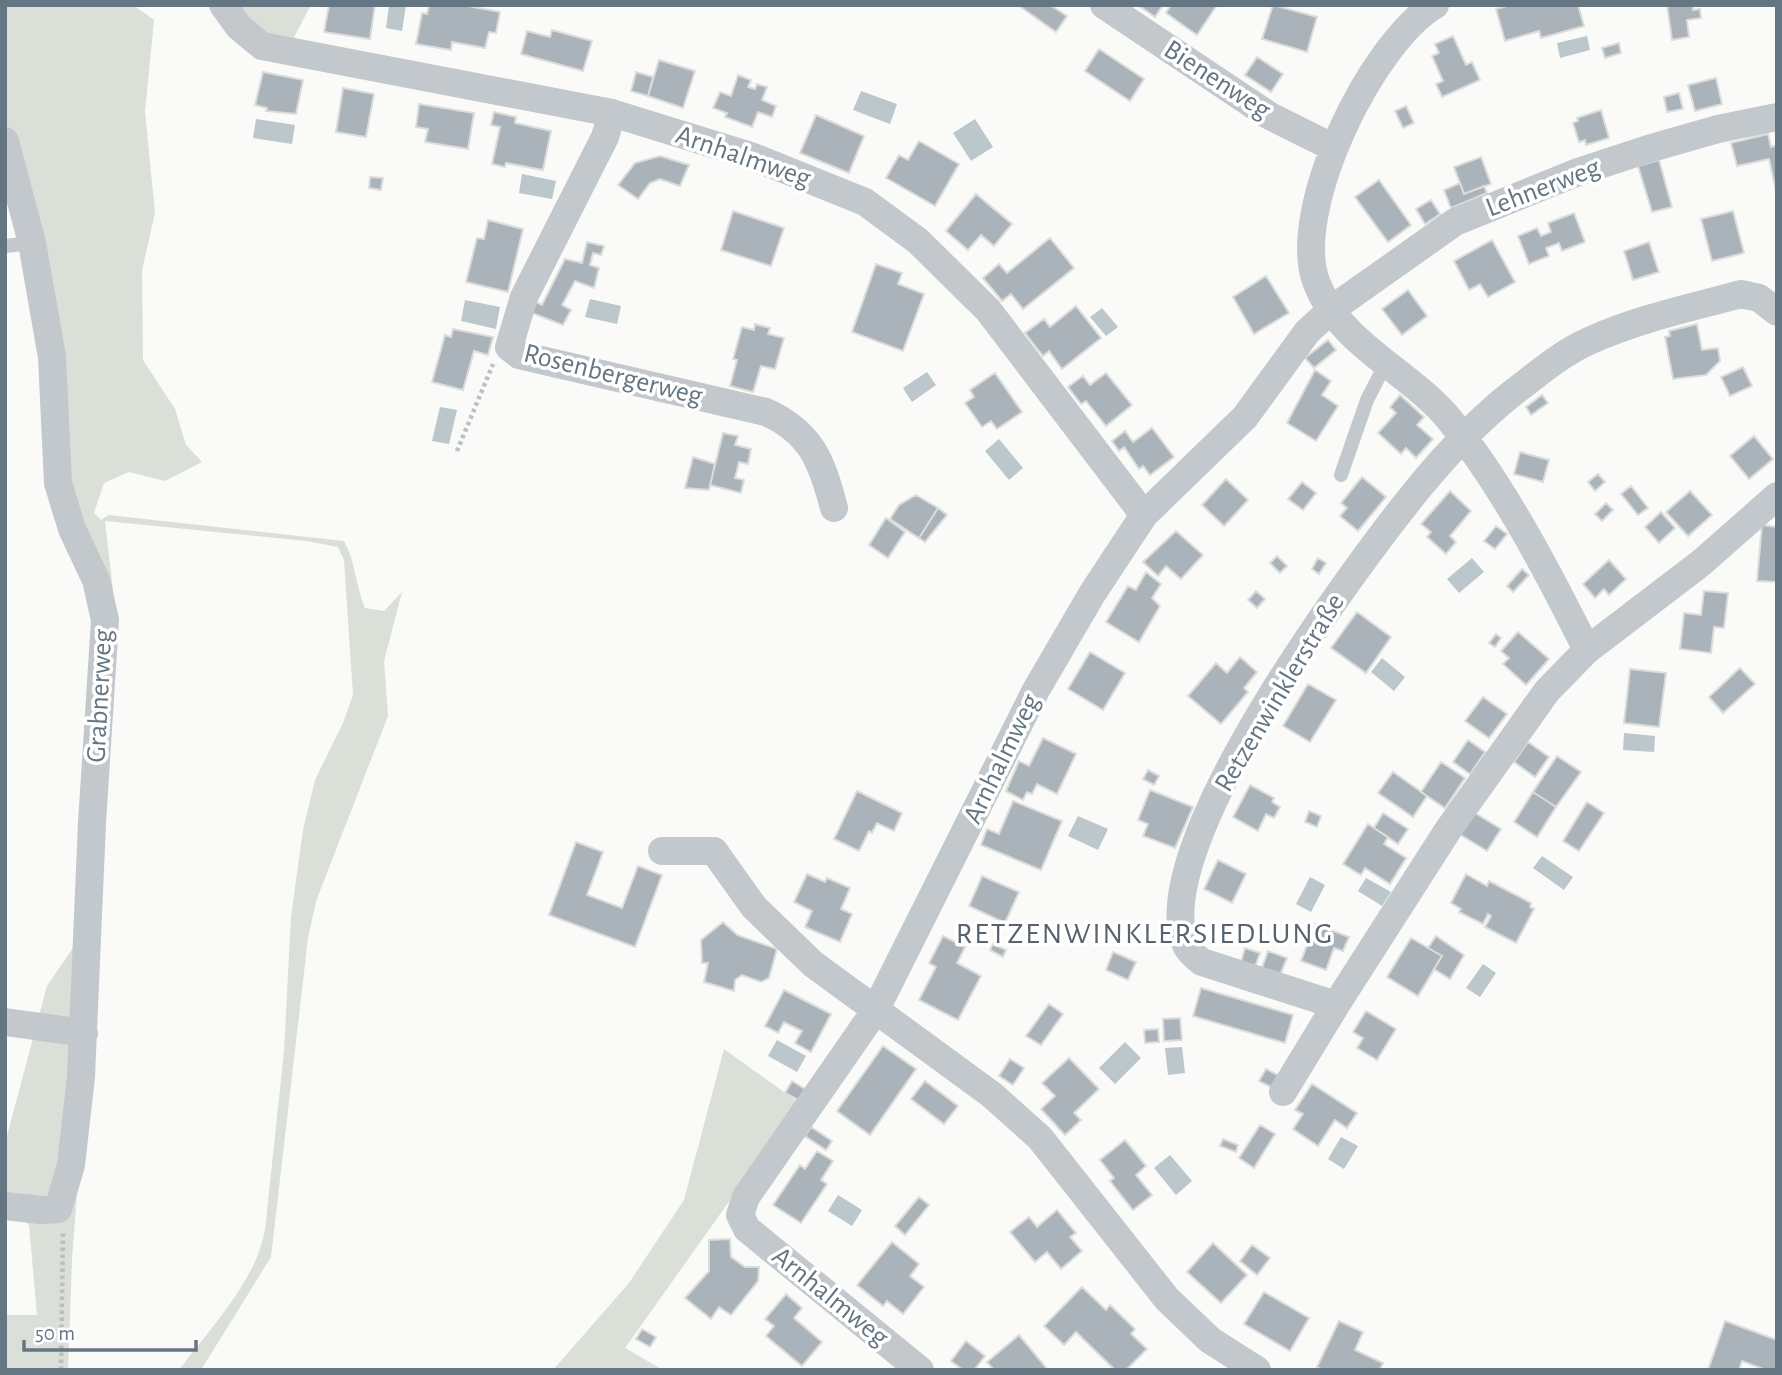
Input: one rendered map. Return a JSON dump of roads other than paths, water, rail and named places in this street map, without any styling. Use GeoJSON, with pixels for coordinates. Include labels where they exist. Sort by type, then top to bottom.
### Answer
{"type":"FeatureCollection","features":[{"type":"Feature","properties":{"kind":"street","name":"Arnhalmweg"},"geometry":{"type":"LineString","coordinates":[[223,5],[239,27],[262,46],[612,113],[751,156],[865,202],[918,241],[988,310],[1144,515]]}},
{"type":"Feature","properties":{"kind":"street","name":"Bienenweg"},"geometry":{"type":"LineString","coordinates":[[1104,5],[1269,116],[1334,148]]}},
{"type":"Feature","properties":{"kind":"street"},"geometry":{"type":"LineString","coordinates":[[1435,5],[1405,29],[1387,53],[1334,148],[1315,201],[1311,230],[1312,261],[1317,284],[1332,310],[1352,335],[1432,401],[1464,438],[1532,545],[1587,650]]}},
{"type":"Feature","properties":{"kind":"street","name":"Rosenbergerweg"},"geometry":{"type":"LineString","coordinates":[[612,113],[605,137],[524,297],[509,347],[519,355],[766,412],[784,421],[800,434],[822,465],[834,508]]}},
{"type":"Feature","properties":{"kind":"street","name":"Lehnerweg"},"geometry":{"type":"LineString","coordinates":[[1332,310],[1455,222],[1496,204],[1648,149],[1717,129],[1777,117]]}},
{"type":"Feature","properties":{"kind":"street","name":"Grabnerweg"},"geometry":{"type":"LineString","coordinates":[[5,141],[19,245],[52,356],[58,483],[68,519],[96,580],[105,620],[92,823],[84,1033],[71,1166],[58,1209],[5,1206]]}},
{"type":"Feature","properties":{"kind":"street","name":"Retzenwinklerstraße"},"geometry":{"type":"LineString","coordinates":[[1336,1005],[1202,962],[1188,949],[1181,927],[1180,902],[1190,860],[1213,805],[1250,731],[1352,573],[1419,488],[1464,438],[1522,386],[1586,342],[1621,328],[1741,293],[1759,298],[1777,312]]}},
{"type":"Feature","properties":{"kind":"street","name":"Arnhalmweg"},"geometry":{"type":"LineString","coordinates":[[920,1370],[747,1229],[740,1215],[746,1197],[875,1011],[1036,690],[1092,594],[1144,515],[1245,417],[1307,332],[1332,310]]}},
{"type":"Feature","properties":{"kind":"street"},"geometry":{"type":"LineString","coordinates":[[1283,1092],[1489,769],[1547,691],[1587,650],[1701,564],[1777,496]]}},
{"type":"Feature","properties":{"kind":"street"},"geometry":{"type":"LineString","coordinates":[[662,851],[714,851],[754,907],[813,964],[992,1095],[1041,1138],[1167,1299],[1210,1340],[1257,1370]]}},
{"type":"Feature","properties":{"kind":"street"},"geometry":{"type":"LineString","coordinates":[[5,1022],[84,1033]]}},
{"type":"Feature","properties":{"kind":"lane"},"geometry":{"type":"LineString","coordinates":[[1341,475],[1367,400],[1387,363]]}},
{"type":"Feature","properties":{"kind":"district","name":"RETZENWINKLERSIEDLUNG"},"geometry":{"type":"Point","coordinates":[1145,934]}}]}
